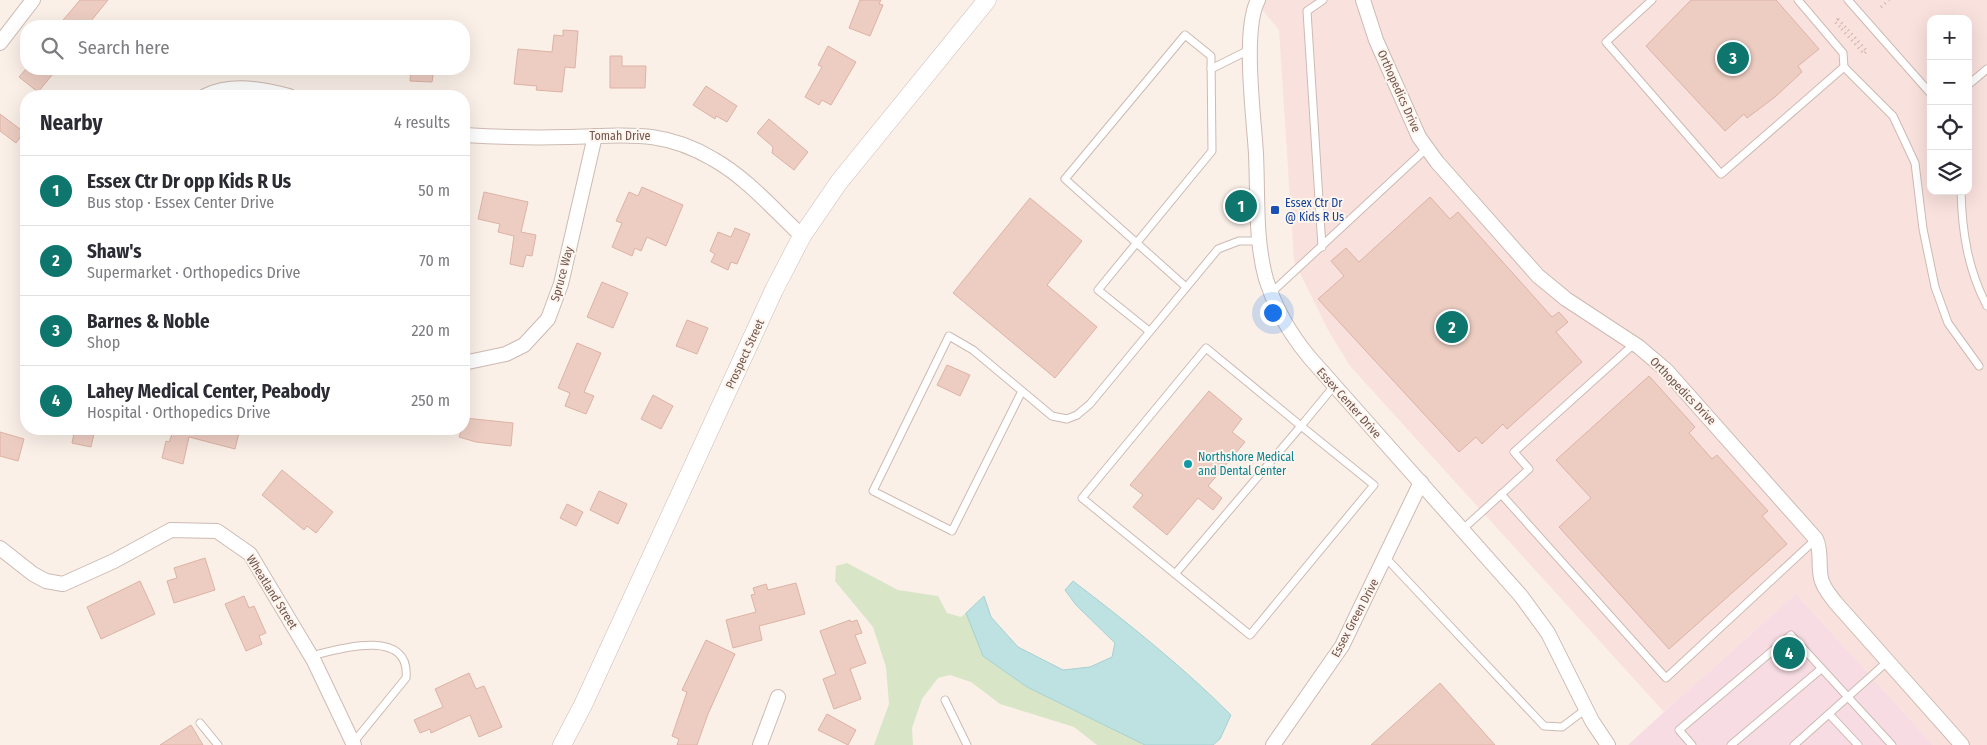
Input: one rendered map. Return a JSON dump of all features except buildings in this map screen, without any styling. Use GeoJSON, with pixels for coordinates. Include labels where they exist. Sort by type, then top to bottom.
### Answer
{"type":"FeatureCollection","features":[{"type":"Feature","properties":{"kind":"street"},"geometry":{"type":"LineString","coordinates":[[0,43],[33,0]]}},
{"type":"Feature","properties":{"kind":"street","name":"Prospect Street"},"geometry":{"type":"LineString","coordinates":[[562,745],[583,706],[774,290],[802,236],[839,182],[987,0]]}},
{"type":"Feature","properties":{"kind":"street","name":"Essex Center Drive"},"geometry":{"type":"LineString","coordinates":[[1258,0],[1255,6],[1251,49],[1260,241],[1265,277],[1271,293],[1297,342],[1334,386],[1463,529],[1536,615],[1552,641],[1586,709],[1608,745]]}},
{"type":"Feature","properties":{"kind":"street","name":"Orthopedics Drive"},"geometry":{"type":"LineString","coordinates":[[1363,0],[1376,40],[1426,149],[1538,276],[1566,299],[1634,344],[1666,370],[1816,539]]}},
{"type":"Feature","properties":{"kind":"street"},"geometry":{"type":"LineString","coordinates":[[226,90],[248,88],[258,90]]}},
{"type":"Feature","properties":{"kind":"street","name":"Tomah Drive"},"geometry":{"type":"LineString","coordinates":[[470,135],[499,137],[652,135],[690,146],[715,159],[739,177],[802,236]]}},
{"type":"Feature","properties":{"kind":"street","name":"Spruce Way"},"geometry":{"type":"LineString","coordinates":[[470,362],[506,354],[524,345],[548,319],[561,284],[594,136]]}},
{"type":"Feature","properties":{"kind":"street","name":"Essex Green Drive"},"geometry":{"type":"LineString","coordinates":[[1273,745],[1342,646],[1421,482]]}},
{"type":"Feature","properties":{"kind":"street","name":"Wheatland Street"},"geometry":{"type":"LineString","coordinates":[[0,548],[33,574],[46,581],[63,584],[114,561],[171,530],[217,532],[250,554],[311,656],[353,744]]}},
{"type":"Feature","properties":{"kind":"street"},"geometry":{"type":"LineString","coordinates":[[1816,539],[1820,552],[1821,579],[1825,589],[1962,745]]}},
{"type":"Feature","properties":{"kind":"street"},"geometry":{"type":"LineString","coordinates":[[760,745],[778,697]]}},
{"type":"Feature","properties":{"kind":"lane"},"geometry":{"type":"LineString","coordinates":[[1322,247],[1307,11],[1323,0]]}},
{"type":"Feature","properties":{"kind":"lane"},"geometry":{"type":"LineString","coordinates":[[1652,0],[1606,42],[1721,174],[1844,67]]}},
{"type":"Feature","properties":{"kind":"lane"},"geometry":{"type":"LineString","coordinates":[[1798,0],[1843,53],[1844,67],[1893,116],[1915,163],[1922,228],[1935,287],[1948,323],[1979,366]]}},
{"type":"Feature","properties":{"kind":"lane"},"geometry":{"type":"LineString","coordinates":[[1848,0],[1927,89]]}},
{"type":"Feature","properties":{"kind":"lane"},"geometry":{"type":"LineString","coordinates":[[1149,331],[1098,290],[1137,243],[1212,151],[1211,56],[1186,35],[1065,179],[1137,243],[1186,287]]}},
{"type":"Feature","properties":{"kind":"lane"},"geometry":{"type":"LineString","coordinates":[[1211,69],[1251,49]]}},
{"type":"Feature","properties":{"kind":"lane"},"geometry":{"type":"LineString","coordinates":[[1972,82],[1987,69]]}},
{"type":"Feature","properties":{"kind":"lane"},"geometry":{"type":"LineString","coordinates":[[1271,293],[1426,149]]}},
{"type":"Feature","properties":{"kind":"lane"},"geometry":{"type":"LineString","coordinates":[[1960,195],[1966,246],[1980,293],[1987,306]]}},
{"type":"Feature","properties":{"kind":"lane"},"geometry":{"type":"LineString","coordinates":[[1022,391],[952,531],[873,491],[949,336],[973,350],[1052,416],[1067,419],[1077,415],[1090,404],[1218,249],[1240,241],[1260,241]]}},
{"type":"Feature","properties":{"kind":"lane"},"geometry":{"type":"LineString","coordinates":[[1463,529],[1529,469],[1514,452],[1634,344]]}},
{"type":"Feature","properties":{"kind":"lane"},"geometry":{"type":"LineString","coordinates":[[1206,348],[1301,426],[1374,485],[1250,635],[1082,498],[1206,348]]}},
{"type":"Feature","properties":{"kind":"lane"},"geometry":{"type":"LineString","coordinates":[[1175,574],[1334,386]]}},
{"type":"Feature","properties":{"kind":"lane"},"geometry":{"type":"LineString","coordinates":[[1501,494],[1666,678],[1816,539]]}},
{"type":"Feature","properties":{"kind":"lane"},"geometry":{"type":"LineString","coordinates":[[1386,558],[1544,726],[1562,727],[1586,709]]}},
{"type":"Feature","properties":{"kind":"lane"},"geometry":{"type":"LineString","coordinates":[[1692,745],[1679,730],[1791,635],[1892,745]]}},
{"type":"Feature","properties":{"kind":"lane"},"geometry":{"type":"LineString","coordinates":[[311,656],[352,646],[385,646],[393,649],[406,663],[406,678],[353,744]]}},
{"type":"Feature","properties":{"kind":"lane"},"geometry":{"type":"LineString","coordinates":[[1794,745],[1888,661]]}},
{"type":"Feature","properties":{"kind":"lane"},"geometry":{"type":"LineString","coordinates":[[1731,745],[1821,669]]}},
{"type":"Feature","properties":{"kind":"lane"},"geometry":{"type":"LineString","coordinates":[[945,700],[967,745]]}},
{"type":"Feature","properties":{"kind":"lane"},"geometry":{"type":"LineString","coordinates":[[1829,714],[1858,745]]}},
{"type":"Feature","properties":{"kind":"lane"},"geometry":{"type":"LineString","coordinates":[[200,723],[218,745]]}},
{"type":"Feature","properties":{"kind":"path"},"geometry":{"type":"LineString","coordinates":[[1881,7],[1889,0]]}},
{"type":"Feature","properties":{"kind":"path"},"geometry":{"type":"LineString","coordinates":[[1841,27],[1850,22]]}},
{"type":"Feature","properties":{"kind":"path"},"geometry":{"type":"LineString","coordinates":[[1841,27],[1867,51],[1864,54],[1841,27]]}},
{"type":"Feature","properties":{"kind":"shaded area"},"geometry":{"type":"Polygon","coordinates":[[[1254,0],[1987,0],[1987,745],[1933,745],[1796,594],[1664,712],[1350,366],[1328,330],[1294,261],[1279,30],[1254,0]]]}},
{"type":"Feature","properties":{"kind":"shaded area"},"geometry":{"type":"Polygon","coordinates":[[[1796,594],[1933,745],[1628,745],[1664,712],[1796,594]]]}},
{"type":"Feature","properties":{"kind":"green space"},"geometry":{"type":"Polygon","coordinates":[[[847,563],[898,590],[938,596],[947,613],[961,617],[966,613],[983,656],[1027,687],[1145,745],[1097,745],[1074,727],[1000,704],[971,682],[950,675],[938,678],[922,699],[912,728],[913,745],[874,745],[889,704],[886,667],[873,627],[835,581],[836,566],[847,563]]]}},
{"type":"Feature","properties":{"kind":"water"},"geometry":{"type":"Polygon","coordinates":[[[1073,581],[1154,645],[1231,715],[1220,739],[1213,745],[1145,745],[1027,687],[983,656],[966,613],[984,596],[991,617],[1018,647],[1063,670],[1090,667],[1112,657],[1115,643],[1076,605],[1065,590],[1073,581]]]}},
{"type":"Feature","properties":{"kind":"place","name":"Barnes & Noble"},"geometry":{"type":"Point","coordinates":[1733,58]}},
{"type":"Feature","properties":{"kind":"place","name":"Essex Ctr Dr opp Kids R Us"},"geometry":{"type":"Point","coordinates":[1241,206]}},
{"type":"Feature","properties":{"kind":"place","name":"Essex Ctr Dr @ Kids R Us"},"geometry":{"type":"Point","coordinates":[1275,210]}},
{"type":"Feature","properties":{"kind":"place","name":"Shaw's"},"geometry":{"type":"Point","coordinates":[1452,327]}},
{"type":"Feature","properties":{"kind":"place","name":"Northshore Medical and Dental Center"},"geometry":{"type":"Point","coordinates":[1188,464]}},
{"type":"Feature","properties":{"kind":"place","name":"Lahey Medical Center, Peabody"},"geometry":{"type":"Point","coordinates":[1789,653]}}]}
